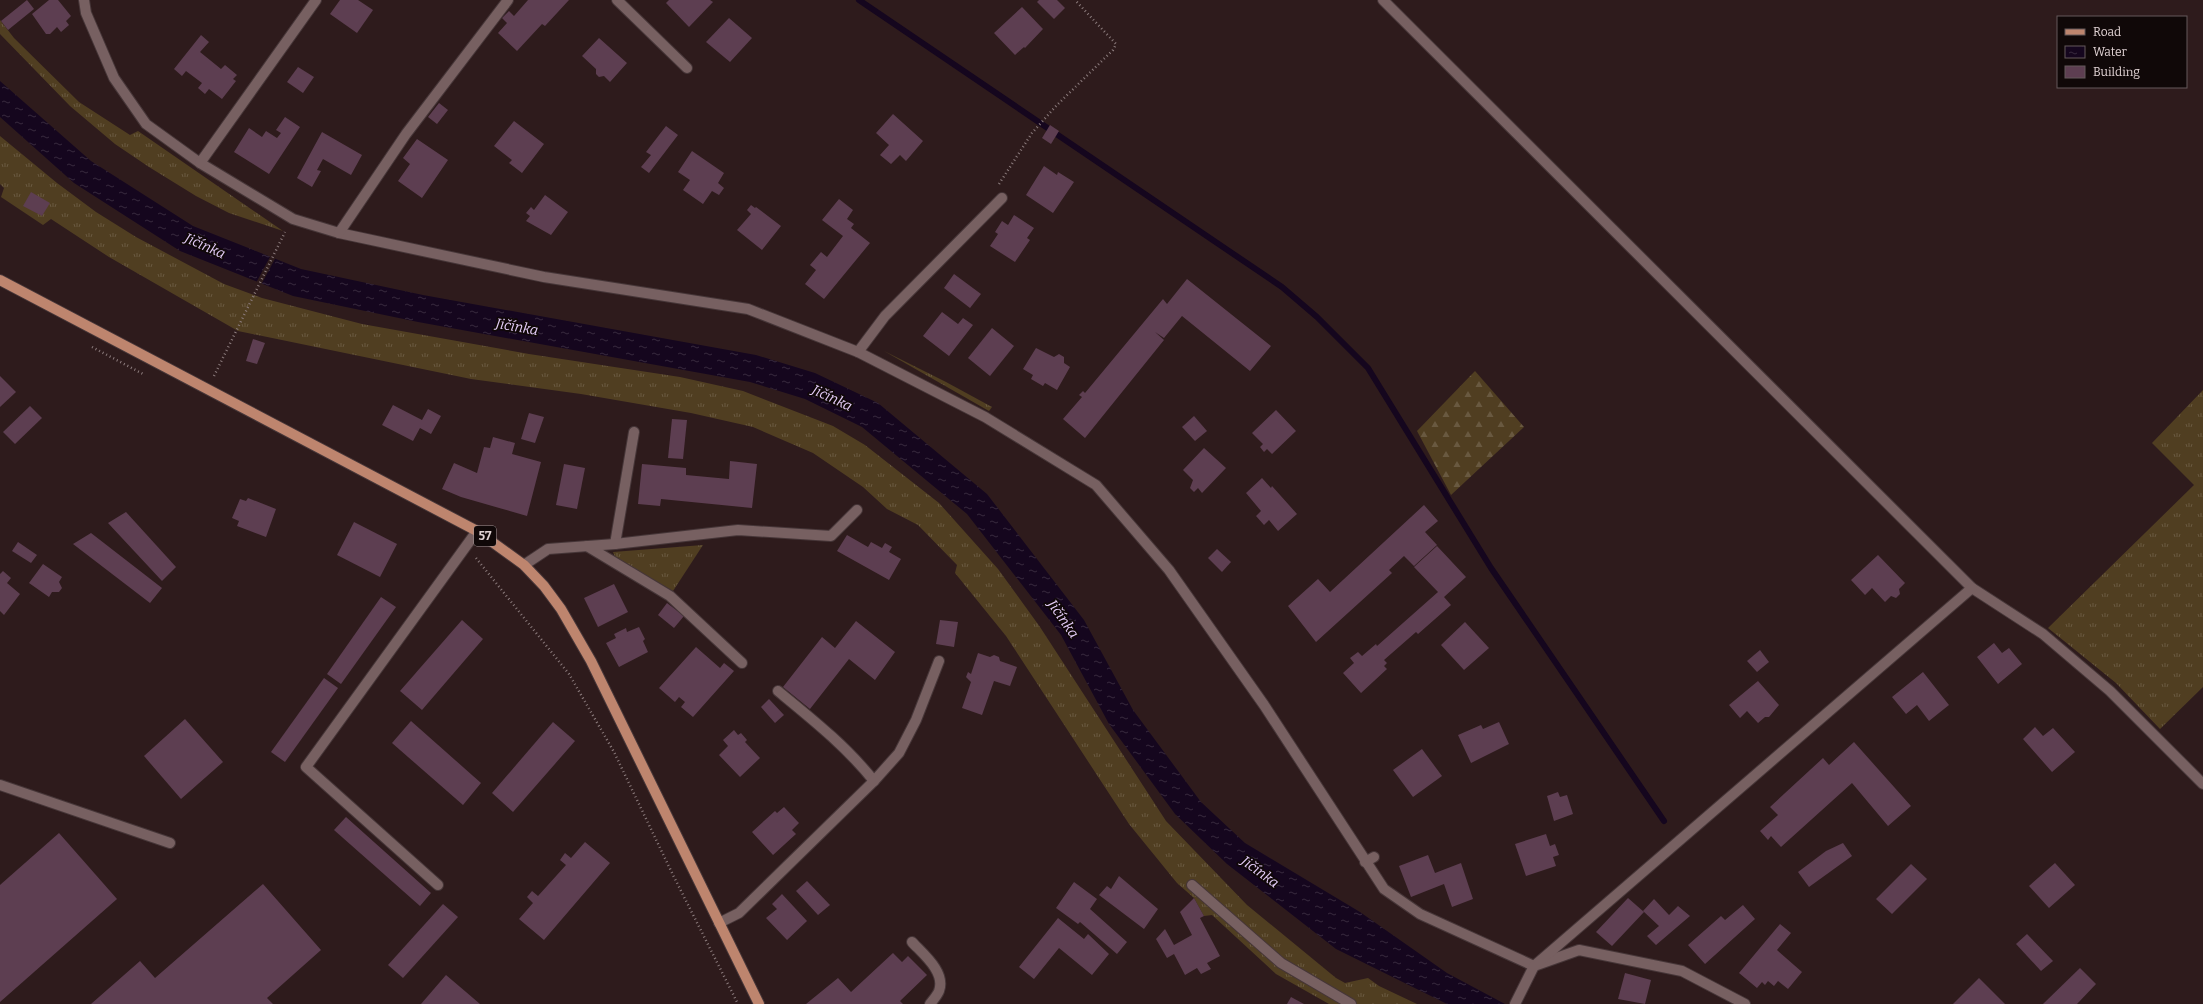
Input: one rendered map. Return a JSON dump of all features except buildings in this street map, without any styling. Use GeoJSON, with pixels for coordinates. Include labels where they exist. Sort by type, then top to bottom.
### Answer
{"type":"FeatureCollection","features":[{"type":"Feature","properties":{"kind":"main road","name":"57"},"geometry":{"type":"LineString","coordinates":[[0,280],[478,531],[524,565],[561,609],[591,660],[759,1004]]}},
{"type":"Feature","properties":{"kind":"street"},"geometry":{"type":"LineString","coordinates":[[84,0],[86,13],[114,78],[146,124],[200,163],[293,219],[339,233],[544,278],[748,309],[858,352],[985,417],[1096,485],[1169,570],[1264,705],[1369,859],[1384,889],[1420,914],[1534,966],[1579,950],[1682,970],[1745,1004]]}},
{"type":"Feature","properties":{"kind":"street"},"geometry":{"type":"LineString","coordinates":[[200,163],[316,0]]}},
{"type":"Feature","properties":{"kind":"street"},"geometry":{"type":"LineString","coordinates":[[339,233],[406,134],[508,0]]}},
{"type":"Feature","properties":{"kind":"street"},"geometry":{"type":"LineString","coordinates":[[617,0],[687,68]]}},
{"type":"Feature","properties":{"kind":"street"},"geometry":{"type":"LineString","coordinates":[[1383,0],[1972,588],[2043,634],[2110,691],[2203,784]]}},
{"type":"Feature","properties":{"kind":"street"},"geometry":{"type":"LineString","coordinates":[[858,352],[885,316],[1002,198]]}},
{"type":"Feature","properties":{"kind":"street"},"geometry":{"type":"LineString","coordinates":[[615,544],[634,432]]}},
{"type":"Feature","properties":{"kind":"street"},"geometry":{"type":"LineString","coordinates":[[524,565],[548,549],[615,544],[738,530],[831,536],[857,510]]}},
{"type":"Feature","properties":{"kind":"street"},"geometry":{"type":"LineString","coordinates":[[438,885],[306,768],[478,531]]}},
{"type":"Feature","properties":{"kind":"street"},"geometry":{"type":"LineString","coordinates":[[588,546],[670,596],[742,663]]}},
{"type":"Feature","properties":{"kind":"street"},"geometry":{"type":"LineString","coordinates":[[1515,1004],[1534,966],[1972,588]]}},
{"type":"Feature","properties":{"kind":"street"},"geometry":{"type":"LineString","coordinates":[[719,923],[739,913],[874,781],[899,753],[916,720],[939,661]]}},
{"type":"Feature","properties":{"kind":"street"},"geometry":{"type":"LineString","coordinates":[[778,691],[829,733],[857,760],[874,781]]}},
{"type":"Feature","properties":{"kind":"street"},"geometry":{"type":"LineString","coordinates":[[0,785],[170,843]]}},
{"type":"Feature","properties":{"kind":"street"},"geometry":{"type":"LineString","coordinates":[[1192,885],[1281,963],[1351,1004]]}},
{"type":"Feature","properties":{"kind":"street"},"geometry":{"type":"LineString","coordinates":[[912,942],[932,963],[940,978],[939,991],[930,1004]]}},
{"type":"Feature","properties":{"kind":"path"},"geometry":{"type":"LineString","coordinates":[[1002,198],[994,190],[1032,134],[1057,105],[1113,50],[1116,44],[1075,0]]}},
{"type":"Feature","properties":{"kind":"path"},"geometry":{"type":"LineString","coordinates":[[207,390],[285,232]]}},
{"type":"Feature","properties":{"kind":"green space"},"geometry":{"type":"Polygon","coordinates":[[[0,20],[14,38],[79,102],[130,135],[138,131],[283,231],[229,213],[196,196],[115,144],[70,106],[0,34],[0,20]]]}},
{"type":"Feature","properties":{"kind":"green space"},"geometry":{"type":"Polygon","coordinates":[[[0,136],[57,183],[96,212],[136,237],[224,284],[262,298],[362,324],[529,354],[680,377],[743,391],[833,426],[865,445],[939,503],[998,569],[1040,627],[1166,821],[1247,905],[1336,978],[1345,983],[1368,978],[1379,986],[1417,1004],[1329,1004],[1276,974],[1212,915],[1204,916],[1194,898],[1177,883],[1129,824],[1006,636],[955,573],[957,565],[918,525],[887,509],[863,487],[813,453],[753,427],[691,413],[581,394],[471,379],[238,331],[109,257],[51,219],[43,225],[1,197],[4,188],[0,184],[0,136]]]}},
{"type":"Feature","properties":{"kind":"green space"},"geometry":{"type":"Polygon","coordinates":[[[884,351],[946,382],[992,407],[989,411],[884,351]]]}},
{"type":"Feature","properties":{"kind":"green space"},"geometry":{"type":"Polygon","coordinates":[[[1475,371],[1524,427],[1451,495],[1417,431],[1475,371]]]}},
{"type":"Feature","properties":{"kind":"green space"},"geometry":{"type":"Polygon","coordinates":[[[2203,390],[2203,687],[2160,729],[2116,683],[2048,628],[2194,485],[2152,443],[2203,390]]]}},
{"type":"Feature","properties":{"kind":"green space"},"geometry":{"type":"Polygon","coordinates":[[[703,545],[673,591],[615,557],[613,552],[703,545]]]}},
{"type":"Feature","properties":{"kind":"water","name":"Jičínka"},"geometry":{"type":"Polygon","coordinates":[[[0,81],[91,161],[193,226],[301,269],[423,295],[756,355],[815,373],[878,403],[987,494],[1084,620],[1133,710],[1201,802],[1245,843],[1360,912],[1447,973],[1505,1004],[1447,1004],[1336,949],[1227,864],[1175,814],[1109,724],[1061,635],[967,514],[862,427],[805,399],[750,382],[418,322],[293,296],[180,251],[74,183],[0,117],[0,81]]]}},
{"type":"Feature","properties":{"kind":"pier"},"geometry":{"type":"Polygon","coordinates":[[[271,255],[276,257],[261,285],[256,283],[271,255]]]}},
{"type":"Feature","properties":{"kind":"waterway"},"geometry":{"type":"LineString","coordinates":[[859,0],[1282,287],[1317,317],[1368,368],[1491,568],[1664,821]]}}]}
